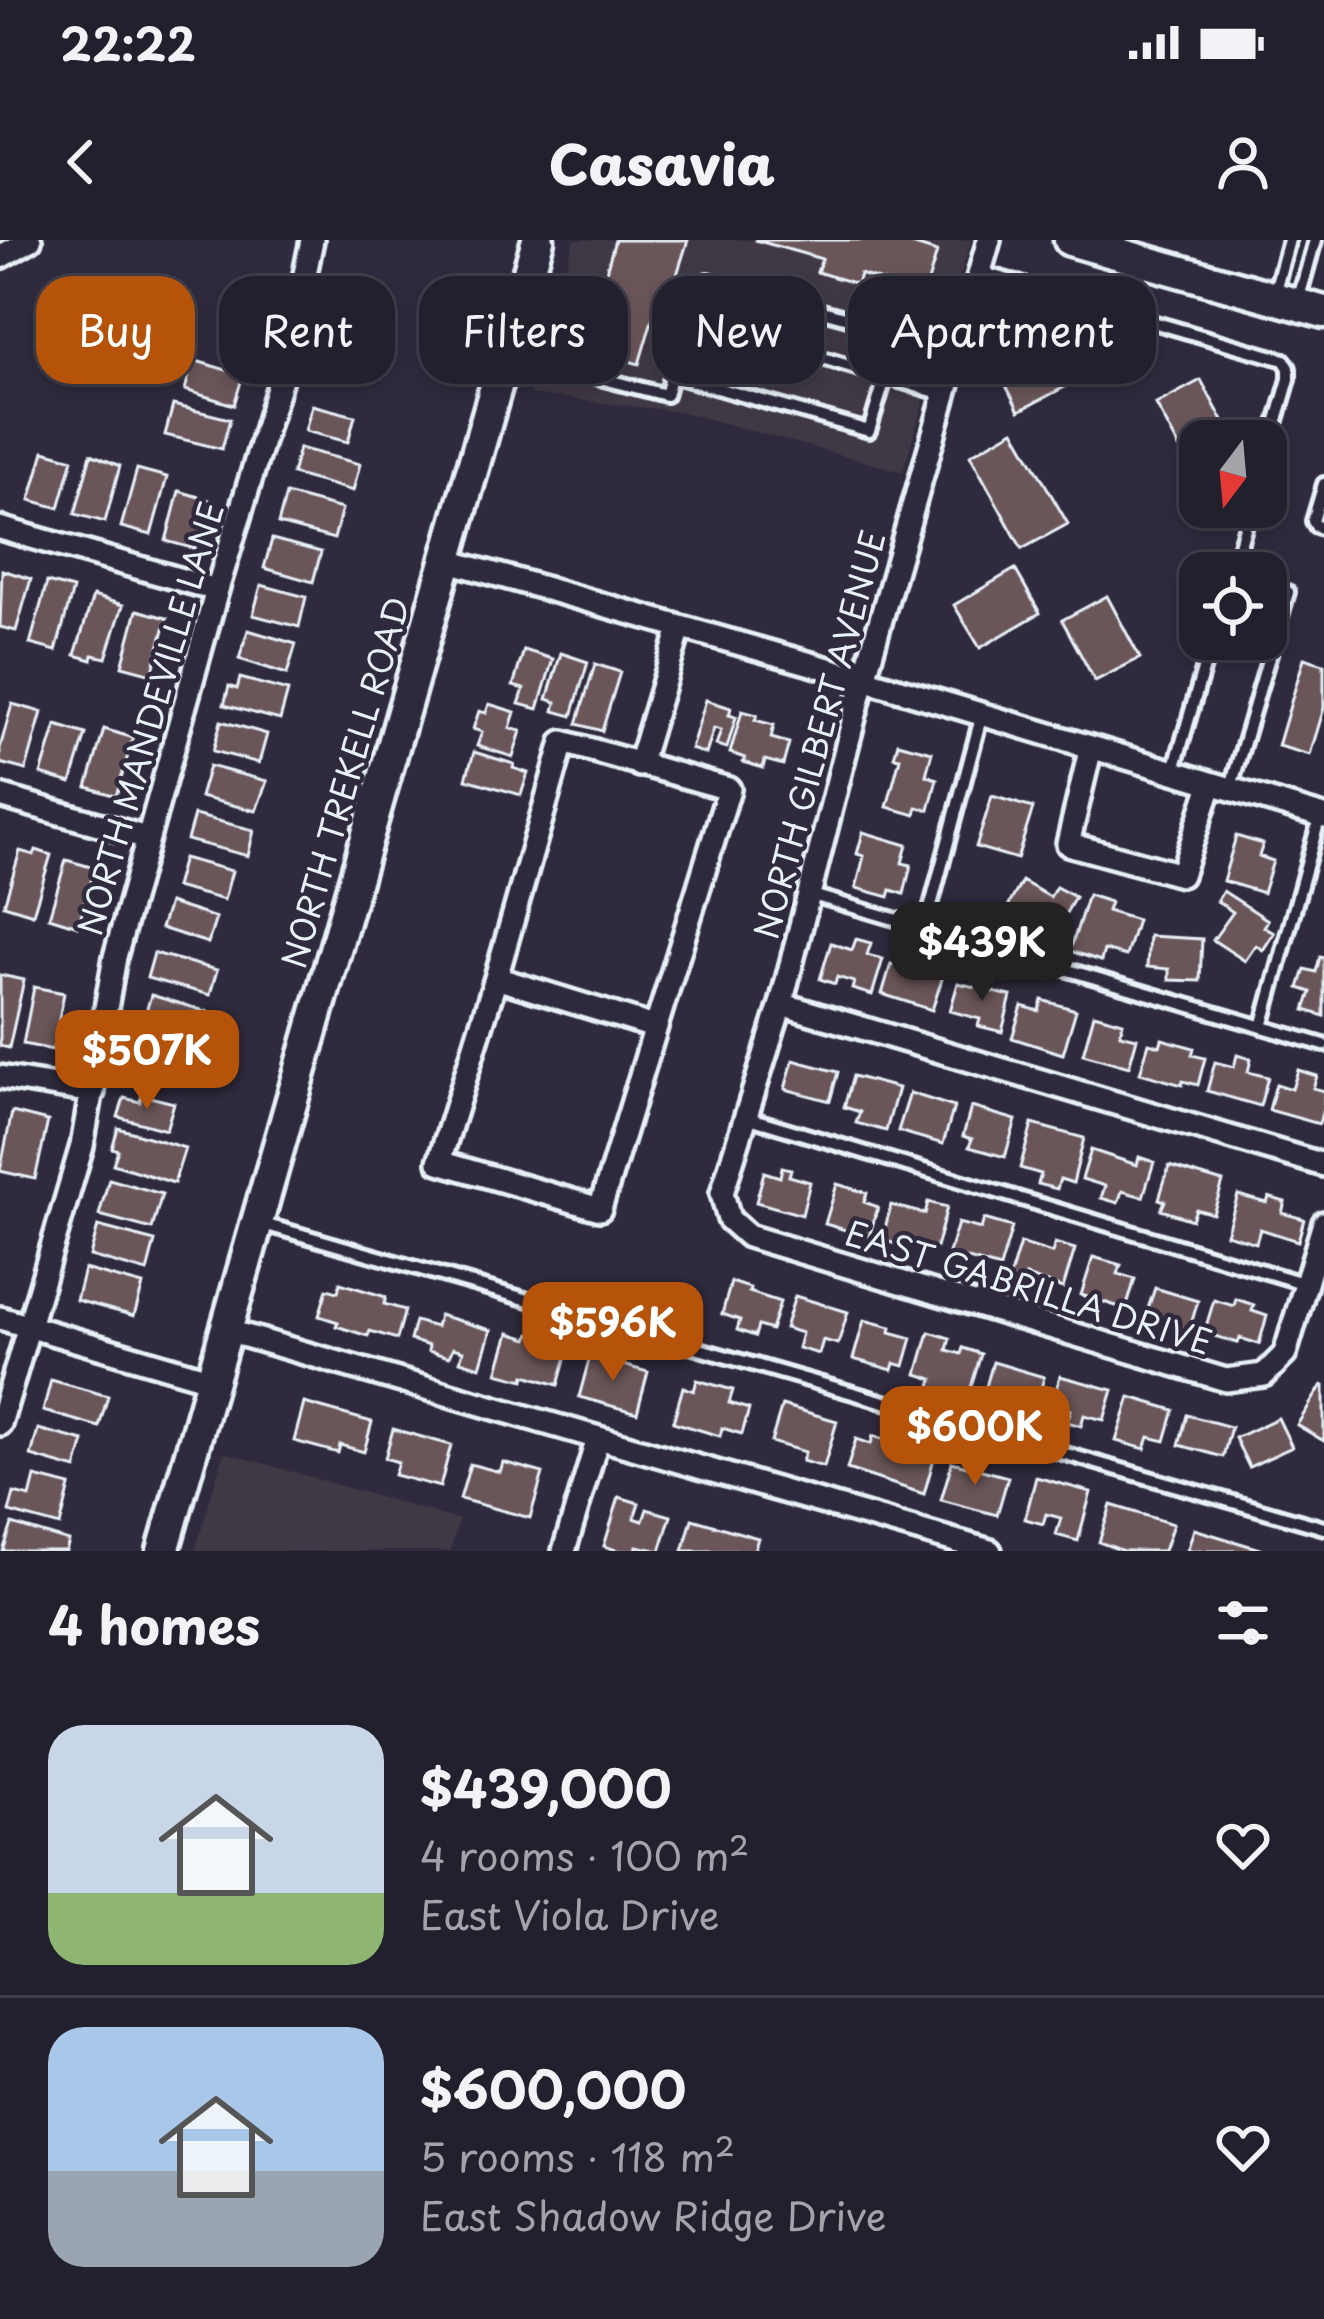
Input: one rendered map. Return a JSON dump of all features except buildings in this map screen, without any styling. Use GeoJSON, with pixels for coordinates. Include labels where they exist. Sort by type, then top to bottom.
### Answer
{"type":"FeatureCollection","features":[{"type":"Feature","properties":{"kind":"main road","name":"NORTH TREKELL ROAD"},"geometry":{"type":"LineString","coordinates":[[528,276],[538,240]]}},
{"type":"Feature","properties":{"kind":"main road"},"geometry":{"type":"LineString","coordinates":[[1070,240],[1298,304]]}},
{"type":"Feature","properties":{"kind":"main road","name":"NORTH TREKELL ROAD"},"geometry":{"type":"LineString","coordinates":[[163,1551],[496,384]]}},
{"type":"Feature","properties":{"kind":"street"},"geometry":{"type":"LineString","coordinates":[[0,257],[30,240]]}},
{"type":"Feature","properties":{"kind":"street","name":"NORTH MANDEVILLE LANE"},"geometry":{"type":"LineString","coordinates":[[0,1424],[82,1146],[115,957],[289,352],[312,240]]}},
{"type":"Feature","properties":{"kind":"street","name":"NORTH GILBERT AVENUE"},"geometry":{"type":"LineString","coordinates":[[748,1236],[729,1219],[722,1193],[781,1004],[864,679],[989,240]]}},
{"type":"Feature","properties":{"kind":"street"},"geometry":{"type":"LineString","coordinates":[[0,528],[217,590]]}},
{"type":"Feature","properties":{"kind":"street"},"geometry":{"type":"LineString","coordinates":[[445,560],[864,679],[1322,817]]}},
{"type":"Feature","properties":{"kind":"street"},"geometry":{"type":"LineString","coordinates":[[639,765],[680,628]]}},
{"type":"Feature","properties":{"kind":"street"},"geometry":{"type":"LineString","coordinates":[[563,742],[729,789],[600,1209],[439,1162],[496,978],[563,742]]}},
{"type":"Feature","properties":{"kind":"street"},"geometry":{"type":"LineString","coordinates":[[1091,746],[1068,844],[1181,875],[1221,787]]}},
{"type":"Feature","properties":{"kind":"street"},"geometry":{"type":"LineString","coordinates":[[0,796],[147,838]]}},
{"type":"Feature","properties":{"kind":"street"},"geometry":{"type":"LineString","coordinates":[[496,978],[654,1027]]}},
{"type":"Feature","properties":{"kind":"street"},"geometry":{"type":"LineString","coordinates":[[781,1004],[1324,1165]]}},
{"type":"Feature","properties":{"kind":"street"},"geometry":{"type":"LineString","coordinates":[[0,1077],[93,1092]]}},
{"type":"Feature","properties":{"kind":"street"},"geometry":{"type":"LineString","coordinates":[[1306,1284],[1324,1222]]}},
{"type":"Feature","properties":{"kind":"street","name":"EAST GABRILLA DRIVE"},"geometry":{"type":"LineString","coordinates":[[748,1236],[1226,1380],[1264,1376],[1285,1354],[1306,1284]]}},
{"type":"Feature","properties":{"kind":"street"},"geometry":{"type":"LineString","coordinates":[[0,1318],[212,1379]]}},
{"type":"Feature","properties":{"kind":"street"},"geometry":{"type":"LineString","coordinates":[[226,1330],[990,1551]]}},
{"type":"Feature","properties":{"kind":"street"},"geometry":{"type":"LineString","coordinates":[[565,1551],[598,1438]]}},
{"type":"Feature","properties":{"kind":"lane"},"geometry":{"type":"LineString","coordinates":[[1288,243],[1313,246],[1298,304],[1288,243]]}},
{"type":"Feature","properties":{"kind":"lane"},"geometry":{"type":"LineString","coordinates":[[980,272],[1284,360],[1289,379],[1277,420]]}},
{"type":"Feature","properties":{"kind":"lane"},"geometry":{"type":"LineString","coordinates":[[623,384],[666,395],[669,384]]}},
{"type":"Feature","properties":{"kind":"lane"},"geometry":{"type":"LineString","coordinates":[[706,384],[869,431],[883,384]]}},
{"type":"Feature","properties":{"kind":"lane"},"geometry":{"type":"LineString","coordinates":[[907,384],[943,394]]}},
{"type":"Feature","properties":{"kind":"lane"},"geometry":{"type":"LineString","coordinates":[[1324,484],[1313,521],[1324,529]]}},
{"type":"Feature","properties":{"kind":"lane"},"geometry":{"type":"LineString","coordinates":[[1221,787],[1288,592]]}},
{"type":"Feature","properties":{"kind":"lane"},"geometry":{"type":"LineString","coordinates":[[1173,773],[1206,660]]}},
{"type":"Feature","properties":{"kind":"lane"},"geometry":{"type":"LineString","coordinates":[[925,928],[982,714]]}},
{"type":"Feature","properties":{"kind":"lane"},"geometry":{"type":"LineString","coordinates":[[1262,1027],[1322,817]]}},
{"type":"Feature","properties":{"kind":"lane"},"geometry":{"type":"LineString","coordinates":[[809,894],[1324,1045]]}},
{"type":"Feature","properties":{"kind":"lane"},"geometry":{"type":"LineString","coordinates":[[746,1117],[1306,1284]]}},
{"type":"Feature","properties":{"kind":"lane"},"geometry":{"type":"LineString","coordinates":[[257,1222],[1324,1528]]}},
{"type":"Feature","properties":{"kind":"shaded area"},"geometry":{"type":"Polygon","coordinates":[[[574,240],[971,240],[960,276],[848,276],[848,384],[929,384],[903,472],[682,412],[529,394],[532,384],[628,384],[628,276],[563,276],[574,240]]]}},
{"type":"Feature","properties":{"kind":"shaded area"},"geometry":{"type":"Polygon","coordinates":[[[224,1452],[459,1520],[450,1551],[195,1551],[224,1452]]]}}]}
